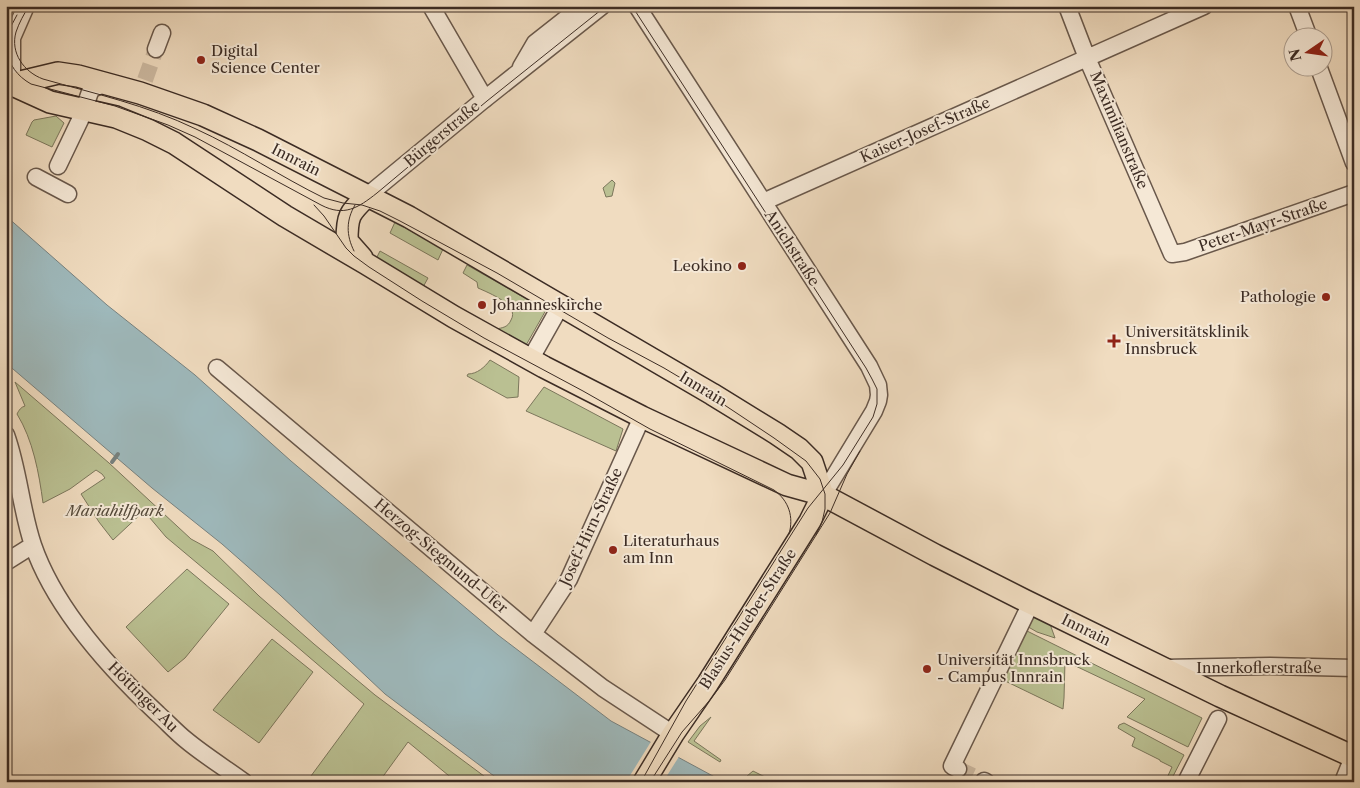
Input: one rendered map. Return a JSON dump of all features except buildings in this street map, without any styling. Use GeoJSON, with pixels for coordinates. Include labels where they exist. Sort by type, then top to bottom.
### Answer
{"type":"FeatureCollection","features":[{"type":"Feature","properties":{"kind":"main road","name":"Innrain"},"geometry":{"type":"LineString","coordinates":[[9,83],[58,72],[106,83],[203,114],[258,140],[409,217],[712,394],[799,449],[812,462],[823,495]]}},
{"type":"Feature","properties":{"kind":"main road","name":"Innrain"},"geometry":{"type":"LineString","coordinates":[[9,83],[50,102],[126,120],[174,143],[285,216],[530,360],[642,417],[792,488],[823,495],[935,555],[1031,603],[1220,696],[1353,757]]}},
{"type":"Feature","properties":{"kind":"main road"},"geometry":{"type":"LineString","coordinates":[[366,263],[347,241],[347,223],[354,209],[367,196]]}},
{"type":"Feature","properties":{"kind":"main road","name":"Blasius-Hueber-Straße"},"geometry":{"type":"LineString","coordinates":[[644,782],[802,535],[823,495]]}},
{"type":"Feature","properties":{"kind":"street"},"geometry":{"type":"LineString","coordinates":[[431,6],[485,98]]}},
{"type":"Feature","properties":{"kind":"street","name":"Bürgerstraße"},"geometry":{"type":"LineString","coordinates":[[517,73],[535,43],[582,6]]}},
{"type":"Feature","properties":{"kind":"street","name":"Bürgerstraße"},"geometry":{"type":"LineString","coordinates":[[367,196],[485,98],[602,6]]}},
{"type":"Feature","properties":{"kind":"street","name":"Anichstraße"},"geometry":{"type":"LineString","coordinates":[[637,6],[875,378],[879,389],[878,401],[874,411],[823,495]]}},
{"type":"Feature","properties":{"kind":"street","name":"Maximilianstraße"},"geometry":{"type":"LineString","coordinates":[[1067,6],[1087,58],[1172,254]]}},
{"type":"Feature","properties":{"kind":"street","name":"Kaiser-Josef-Straße"},"geometry":{"type":"LineString","coordinates":[[763,202],[1204,6]]}},
{"type":"Feature","properties":{"kind":"street"},"geometry":{"type":"LineString","coordinates":[[1297,6],[1305,28]]}},
{"type":"Feature","properties":{"kind":"street"},"geometry":{"type":"LineString","coordinates":[[9,83],[12,38],[25,7]]}},
{"type":"Feature","properties":{"kind":"street"},"geometry":{"type":"LineString","coordinates":[[156,49],[162,33]]}},
{"type":"Feature","properties":{"kind":"street"},"geometry":{"type":"LineString","coordinates":[[1324,78],[1354,162]]}},
{"type":"Feature","properties":{"kind":"street"},"geometry":{"type":"LineString","coordinates":[[58,166],[80,120],[92,89],[106,83]]}},
{"type":"Feature","properties":{"kind":"street"},"geometry":{"type":"LineString","coordinates":[[36,177],[68,194]]}},
{"type":"Feature","properties":{"kind":"street","name":"Peter-Mayr-Straße"},"geometry":{"type":"LineString","coordinates":[[1172,254],[1185,252],[1354,193]]}},
{"type":"Feature","properties":{"kind":"street"},"geometry":{"type":"LineString","coordinates":[[530,360],[561,305]]}},
{"type":"Feature","properties":{"kind":"street","name":"Herzog-Siegmund-Ufer"},"geometry":{"type":"LineString","coordinates":[[217,368],[533,634],[671,738]]}},
{"type":"Feature","properties":{"kind":"street","name":"Josef-Hirn-Straße"},"geometry":{"type":"LineString","coordinates":[[533,634],[569,579],[642,417]]}},
{"type":"Feature","properties":{"kind":"street","name":"Höttinger Au"},"geometry":{"type":"LineString","coordinates":[[6,435],[13,484],[33,545],[66,610],[85,636],[131,689],[186,740],[244,782]]}},
{"type":"Feature","properties":{"kind":"street"},"geometry":{"type":"LineString","coordinates":[[6,562],[33,545]]}},
{"type":"Feature","properties":{"kind":"street"},"geometry":{"type":"LineString","coordinates":[[958,769],[952,766],[1031,603]]}},
{"type":"Feature","properties":{"kind":"street","name":"Innerkoflerstraße"},"geometry":{"type":"LineString","coordinates":[[1164,668],[1270,666],[1354,668]]}},
{"type":"Feature","properties":{"kind":"street"},"geometry":{"type":"LineString","coordinates":[[1192,774],[1218,719]]}},
{"type":"Feature","properties":{"kind":"street"},"geometry":{"type":"LineString","coordinates":[[1343,782],[1353,757]]}},
{"type":"Feature","properties":{"kind":"green space"},"geometry":{"type":"Polygon","coordinates":[[[56,116],[64,123],[52,147],[26,135],[34,120],[56,116]]]}},
{"type":"Feature","properties":{"kind":"green space"},"geometry":{"type":"Polygon","coordinates":[[[612,180],[615,183],[612,196],[606,197],[603,188],[612,180]]]}},
{"type":"Feature","properties":{"kind":"green space"},"geometry":{"type":"Polygon","coordinates":[[[395,222],[443,249],[438,260],[390,233],[395,222]]]}},
{"type":"Feature","properties":{"kind":"green space"},"geometry":{"type":"Polygon","coordinates":[[[380,251],[428,278],[422,289],[375,261],[380,251]]]}},
{"type":"Feature","properties":{"kind":"green space"},"geometry":{"type":"Polygon","coordinates":[[[467,265],[546,310],[525,347],[495,329],[507,326],[513,315],[511,309],[502,300],[478,288],[477,282],[463,273],[467,265]]]}},
{"type":"Feature","properties":{"kind":"green space"},"geometry":{"type":"Polygon","coordinates":[[[490,360],[519,377],[518,397],[507,398],[467,376],[481,370],[490,360]]]}},
{"type":"Feature","properties":{"kind":"green space","name":"Mariahilfpark"},"geometry":{"type":"Polygon","coordinates":[[[15,382],[109,463],[191,539],[213,551],[259,596],[314,644],[375,695],[492,782],[453,782],[454,780],[408,742],[379,782],[311,782],[308,780],[364,704],[166,537],[144,511],[113,540],[81,494],[105,478],[96,470],[70,489],[43,503],[31,446],[17,414],[25,406],[15,382]]]}},
{"type":"Feature","properties":{"kind":"green space"},"geometry":{"type":"Polygon","coordinates":[[[544,387],[623,429],[616,451],[526,411],[544,387]]]}},
{"type":"Feature","properties":{"kind":"green space"},"geometry":{"type":"Polygon","coordinates":[[[187,569],[229,604],[185,658],[168,672],[126,627],[187,569]]]}},
{"type":"Feature","properties":{"kind":"green space"},"geometry":{"type":"Polygon","coordinates":[[[1033,616],[1050,624],[1055,638],[1037,632],[1025,625],[1033,616]]]}},
{"type":"Feature","properties":{"kind":"green space"},"geometry":{"type":"Polygon","coordinates":[[[1025,630],[1202,718],[1188,747],[1127,717],[1145,699],[1065,661],[1063,709],[1001,679],[1025,630]]]}},
{"type":"Feature","properties":{"kind":"green space"},"geometry":{"type":"Polygon","coordinates":[[[272,639],[313,672],[259,743],[213,710],[272,639]]]}},
{"type":"Feature","properties":{"kind":"green space"},"geometry":{"type":"Polygon","coordinates":[[[711,717],[694,741],[721,760],[720,762],[688,742],[700,726],[711,717]]]}},
{"type":"Feature","properties":{"kind":"green space"},"geometry":{"type":"Polygon","coordinates":[[[1124,723],[1184,755],[1170,782],[1165,782],[1172,767],[1132,746],[1135,738],[1118,728],[1119,725],[1124,723]]]}},
{"type":"Feature","properties":{"kind":"green space"},"geometry":{"type":"Polygon","coordinates":[[[753,771],[775,782],[740,782],[753,771]]]}},
{"type":"Feature","properties":{"kind":"water"},"geometry":{"type":"Polygon","coordinates":[[[6,216],[107,305],[195,375],[291,461],[498,635],[611,721],[724,782],[502,782],[385,694],[280,595],[222,544],[152,488],[6,363],[6,216]]]}},
{"type":"Feature","properties":{"kind":"pier"},"geometry":{"type":"Polygon","coordinates":[[[652,740],[680,755],[663,782],[626,782],[652,740]]]}},
{"type":"Feature","properties":{"kind":"waterway"},"geometry":{"type":"LineString","coordinates":[[112,462],[118,454]]}},
{"type":"Feature","properties":{"kind":"tunnel"},"geometry":{"type":"LineString","coordinates":[[145,80],[156,49]]}},
{"type":"Feature","properties":{"kind":"tunnel"},"geometry":{"type":"LineString","coordinates":[[958,769],[984,781]]}},
{"type":"Feature","properties":{"kind":"tram line"},"geometry":{"type":"LineString","coordinates":[[29,6],[16,32],[15,47],[20,61],[36,76],[158,113],[212,137],[324,198],[362,205],[380,211],[497,273],[608,338],[664,368],[711,396],[774,438],[806,461],[820,479],[825,494],[825,509],[816,535]]}},
{"type":"Feature","properties":{"kind":"tram line"},"geometry":{"type":"LineString","coordinates":[[6,49],[14,70],[31,84],[115,106],[168,125],[195,137],[329,209],[344,210],[357,207],[377,193],[487,101],[606,6]]}},
{"type":"Feature","properties":{"kind":"tram line"},"geometry":{"type":"LineString","coordinates":[[632,6],[866,368],[877,389],[877,404],[873,417],[843,465],[808,508],[686,701],[641,782]]}},
{"type":"Feature","properties":{"kind":"tram line"},"geometry":{"type":"LineString","coordinates":[[6,43],[9,30],[17,15]]}},
{"type":"Feature","properties":{"kind":"tram line"},"geometry":{"type":"LineString","coordinates":[[314,205],[354,256],[422,301],[484,338],[650,429],[774,490],[787,504],[791,522],[789,534]]}},
{"type":"Feature","properties":{"kind":"tram line"},"geometry":{"type":"LineString","coordinates":[[354,251],[348,228],[350,216],[355,205]]}},
{"type":"Feature","properties":{"kind":"tram line"},"geometry":{"type":"LineString","coordinates":[[650,782],[682,732],[725,680],[830,513],[847,474],[860,451]]}},
{"type":"Feature","properties":{"kind":"place","name":"Digital Science Center"},"geometry":{"type":"Point","coordinates":[201,60]}},
{"type":"Feature","properties":{"kind":"place","name":"Leokino"},"geometry":{"type":"Point","coordinates":[742,266]}},
{"type":"Feature","properties":{"kind":"place","name":"Pathologie"},"geometry":{"type":"Point","coordinates":[1326,297]}},
{"type":"Feature","properties":{"kind":"place","name":"Johanneskirche"},"geometry":{"type":"Point","coordinates":[482,305]}},
{"type":"Feature","properties":{"kind":"place","name":"Universitätsklinik Innsbruck"},"geometry":{"type":"Point","coordinates":[1114,341]}},
{"type":"Feature","properties":{"kind":"place","name":"Literaturhaus am Inn"},"geometry":{"type":"Point","coordinates":[613,550]}},
{"type":"Feature","properties":{"kind":"place","name":"Universität Innsbruck - Campus Innrain"},"geometry":{"type":"Point","coordinates":[927,669]}}]}
